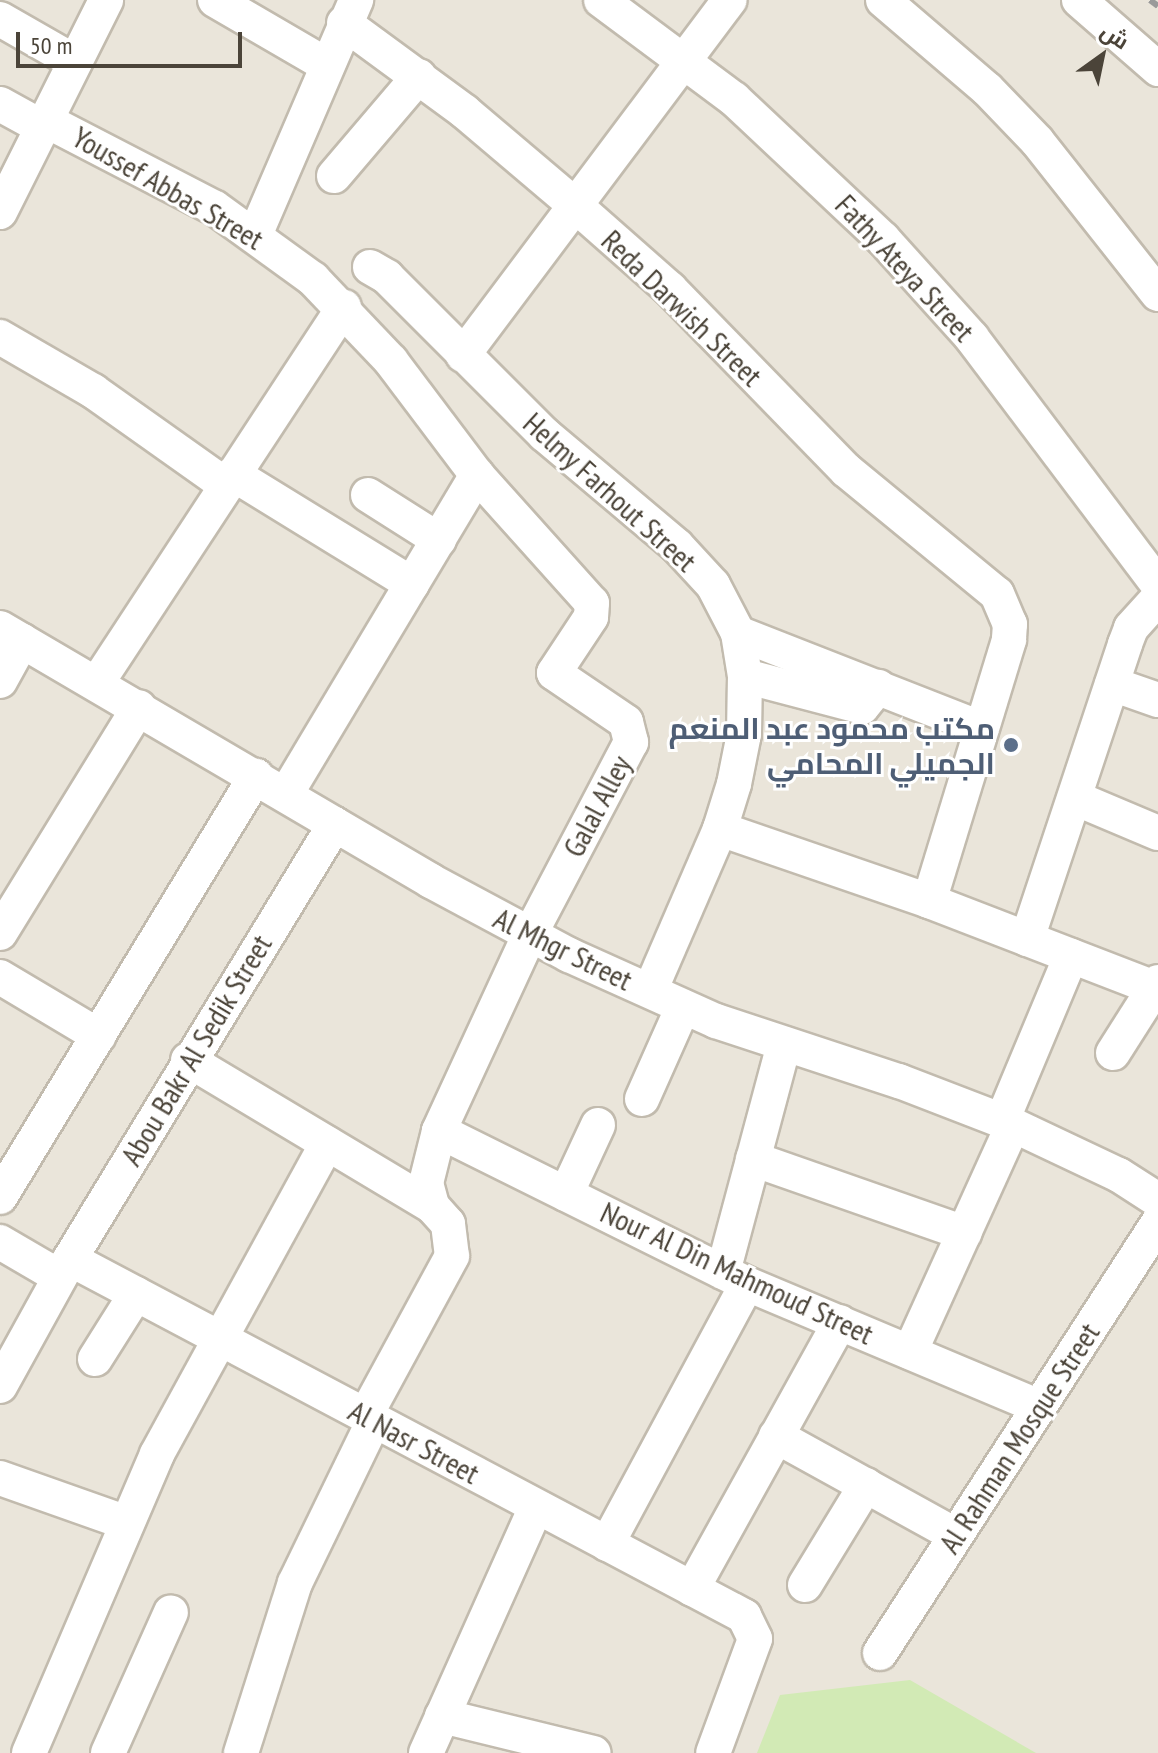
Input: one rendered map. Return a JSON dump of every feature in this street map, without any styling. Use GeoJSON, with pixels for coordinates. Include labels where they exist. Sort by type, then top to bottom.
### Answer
{"type":"FeatureCollection","features":[{"type":"Feature","properties":{"kind":"street"},"geometry":{"type":"LineString","coordinates":[[0,212],[9,168],[44,123],[106,0]]}},
{"type":"Feature","properties":{"kind":"street"},"geometry":{"type":"LineString","coordinates":[[215,0],[325,64]]}},
{"type":"Feature","properties":{"kind":"street","name":"Fathy Ateya Street"},"geometry":{"type":"LineString","coordinates":[[601,0],[686,59],[883,239],[972,338],[1158,585]]}},
{"type":"Feature","properties":{"kind":"street"},"geometry":{"type":"LineString","coordinates":[[463,355],[730,0]]}},
{"type":"Feature","properties":{"kind":"street"},"geometry":{"type":"LineString","coordinates":[[883,0],[987,89],[1037,141],[1158,294]]}},
{"type":"Feature","properties":{"kind":"street"},"geometry":{"type":"LineString","coordinates":[[1079,0],[1158,69]]}},
{"type":"Feature","properties":{"kind":"street"},"geometry":{"type":"LineString","coordinates":[[255,235],[350,11]]}},
{"type":"Feature","properties":{"kind":"street","name":"Reda Darwish Street"},"geometry":{"type":"LineString","coordinates":[[350,11],[419,76],[670,289],[846,470],[977,575],[1006,608],[1009,640],[981,728]]}},
{"type":"Feature","properties":{"kind":"street"},"geometry":{"type":"LineString","coordinates":[[0,19],[75,62]]}},
{"type":"Feature","properties":{"kind":"street"},"geometry":{"type":"LineString","coordinates":[[334,176],[419,76]]}},
{"type":"Feature","properties":{"kind":"street","name":"Youssef Abbas Street"},"geometry":{"type":"LineString","coordinates":[[0,104],[181,188],[255,235],[344,307],[477,475]]}},
{"type":"Feature","properties":{"kind":"street","name":"Helmy Farhout Street"},"geometry":{"type":"LineString","coordinates":[[370,267],[387,277],[544,434],[677,546],[713,585],[738,633],[745,676],[744,734],[720,829],[650,991]]}},
{"type":"Feature","properties":{"kind":"street"},"geometry":{"type":"LineString","coordinates":[[97,683],[344,307]]}},
{"type":"Feature","properties":{"kind":"street"},"geometry":{"type":"LineString","coordinates":[[0,337],[93,391],[230,480],[412,584]]}},
{"type":"Feature","properties":{"kind":"street"},"geometry":{"type":"LineString","coordinates":[[286,794],[477,475]]}},
{"type":"Feature","properties":{"kind":"street","name":"Galal Alley"},"geometry":{"type":"LineString","coordinates":[[477,475],[592,603],[591,617],[555,668],[557,678],[622,719],[631,732],[631,742],[529,936]]}},
{"type":"Feature","properties":{"kind":"street"},"geometry":{"type":"LineString","coordinates":[[368,495],[439,540]]}},
{"type":"Feature","properties":{"kind":"street"},"geometry":{"type":"LineString","coordinates":[[1027,939],[1131,628],[1158,598]]}},
{"type":"Feature","properties":{"kind":"street"},"geometry":{"type":"LineString","coordinates":[[738,633],[981,728],[929,901]]}},
{"type":"Feature","properties":{"kind":"street"},"geometry":{"type":"LineString","coordinates":[[0,681],[11,634]]}},
{"type":"Feature","properties":{"kind":"street","name":"Al Mhgr Street"},"geometry":{"type":"LineString","coordinates":[[11,634],[529,936],[683,1007],[1007,1123],[1105,1168],[1158,1200]]}},
{"type":"Feature","properties":{"kind":"street"},"geometry":{"type":"LineString","coordinates":[[745,676],[862,707],[878,687]]}},
{"type":"Feature","properties":{"kind":"street"},"geometry":{"type":"LineString","coordinates":[[1112,684],[1158,700]]}},
{"type":"Feature","properties":{"kind":"street"},"geometry":{"type":"LineString","coordinates":[[0,933],[139,707]]}},
{"type":"Feature","properties":{"kind":"street"},"geometry":{"type":"LineString","coordinates":[[0,1197],[256,776]]}},
{"type":"Feature","properties":{"kind":"street"},"geometry":{"type":"LineString","coordinates":[[1075,798],[1158,833]]}},
{"type":"Feature","properties":{"kind":"street","name":"Abou Bakr Al Sedik Street"},"geometry":{"type":"LineString","coordinates":[[0,1386],[65,1268],[188,1060],[335,824]]}},
{"type":"Feature","properties":{"kind":"street"},"geometry":{"type":"LineString","coordinates":[[720,829],[929,901],[1156,985],[1113,1053]]}},
{"type":"Feature","properties":{"kind":"street"},"geometry":{"type":"LineString","coordinates":[[432,1206],[426,1183],[439,1131],[529,936]]}},
{"type":"Feature","properties":{"kind":"street"},"geometry":{"type":"LineString","coordinates":[[910,1352],[964,1233],[1071,956]]}},
{"type":"Feature","properties":{"kind":"street"},"geometry":{"type":"LineString","coordinates":[[0,977],[99,1036]]}},
{"type":"Feature","properties":{"kind":"street"},"geometry":{"type":"LineString","coordinates":[[642,1099],[683,1007]]}},
{"type":"Feature","properties":{"kind":"street"},"geometry":{"type":"LineString","coordinates":[[607,1544],[735,1278],[753,1159],[784,1044]]}},
{"type":"Feature","properties":{"kind":"street"},"geometry":{"type":"LineString","coordinates":[[188,1060],[432,1206],[453,1234],[452,1256],[369,1418],[301,1569],[241,1753]]}},
{"type":"Feature","properties":{"kind":"street"},"geometry":{"type":"LineString","coordinates":[[566,1194],[598,1125]]}},
{"type":"Feature","properties":{"kind":"street","name":"Nour Al Din Mahmoud Street"},"geometry":{"type":"LineString","coordinates":[[439,1131],[735,1278],[1039,1407]]}},
{"type":"Feature","properties":{"kind":"street"},"geometry":{"type":"LineString","coordinates":[[29,1753],[124,1522],[219,1339],[327,1143]]}},
{"type":"Feature","properties":{"kind":"street"},"geometry":{"type":"LineString","coordinates":[[753,1159],[964,1233]]}},
{"type":"Feature","properties":{"kind":"street","name":"Al Rahman Mosque Street"},"geometry":{"type":"LineString","coordinates":[[880,1653],[1158,1223]]}},
{"type":"Feature","properties":{"kind":"street","name":"Al Nasr Street"},"geometry":{"type":"LineString","coordinates":[[0,1242],[136,1294],[744,1616],[754,1630],[752,1648],[732,1690],[713,1753]]}},
{"type":"Feature","properties":{"kind":"street"},"geometry":{"type":"LineString","coordinates":[[95,1359],[136,1294]]}},
{"type":"Feature","properties":{"kind":"street"},"geometry":{"type":"LineString","coordinates":[[692,1589],[840,1322]]}},
{"type":"Feature","properties":{"kind":"street"},"geometry":{"type":"LineString","coordinates":[[776,1436],[955,1535]]}},
{"type":"Feature","properties":{"kind":"street"},"geometry":{"type":"LineString","coordinates":[[0,1478],[124,1522]]}},
{"type":"Feature","properties":{"kind":"street"},"geometry":{"type":"LineString","coordinates":[[805,1585],[866,1485]]}},
{"type":"Feature","properties":{"kind":"street"},"geometry":{"type":"LineString","coordinates":[[426,1753],[536,1507]]}},
{"type":"Feature","properties":{"kind":"street"},"geometry":{"type":"LineString","coordinates":[[108,1753],[171,1612]]}},
{"type":"Feature","properties":{"kind":"street"},"geometry":{"type":"LineString","coordinates":[[442,1716],[594,1753]]}},
{"type":"Feature","properties":{"kind":"shaded area"},"geometry":{"type":"Polygon","coordinates":[[[0,0],[1158,0],[1158,1753],[0,1753],[0,0]]]}},
{"type":"Feature","properties":{"kind":"green space"},"geometry":{"type":"Polygon","coordinates":[[[910,1680],[1036,1753],[757,1753],[780,1695],[910,1680]]]}},
{"type":"Feature","properties":{"kind":"railway"},"geometry":{"type":"LineString","coordinates":[[1150,0],[1158,6]]}},
{"type":"Feature","properties":{"kind":"place","name":"مكتب محمود عبد المنعم الجميلي المحامي"},"geometry":{"type":"Point","coordinates":[1011,745]}}]}
